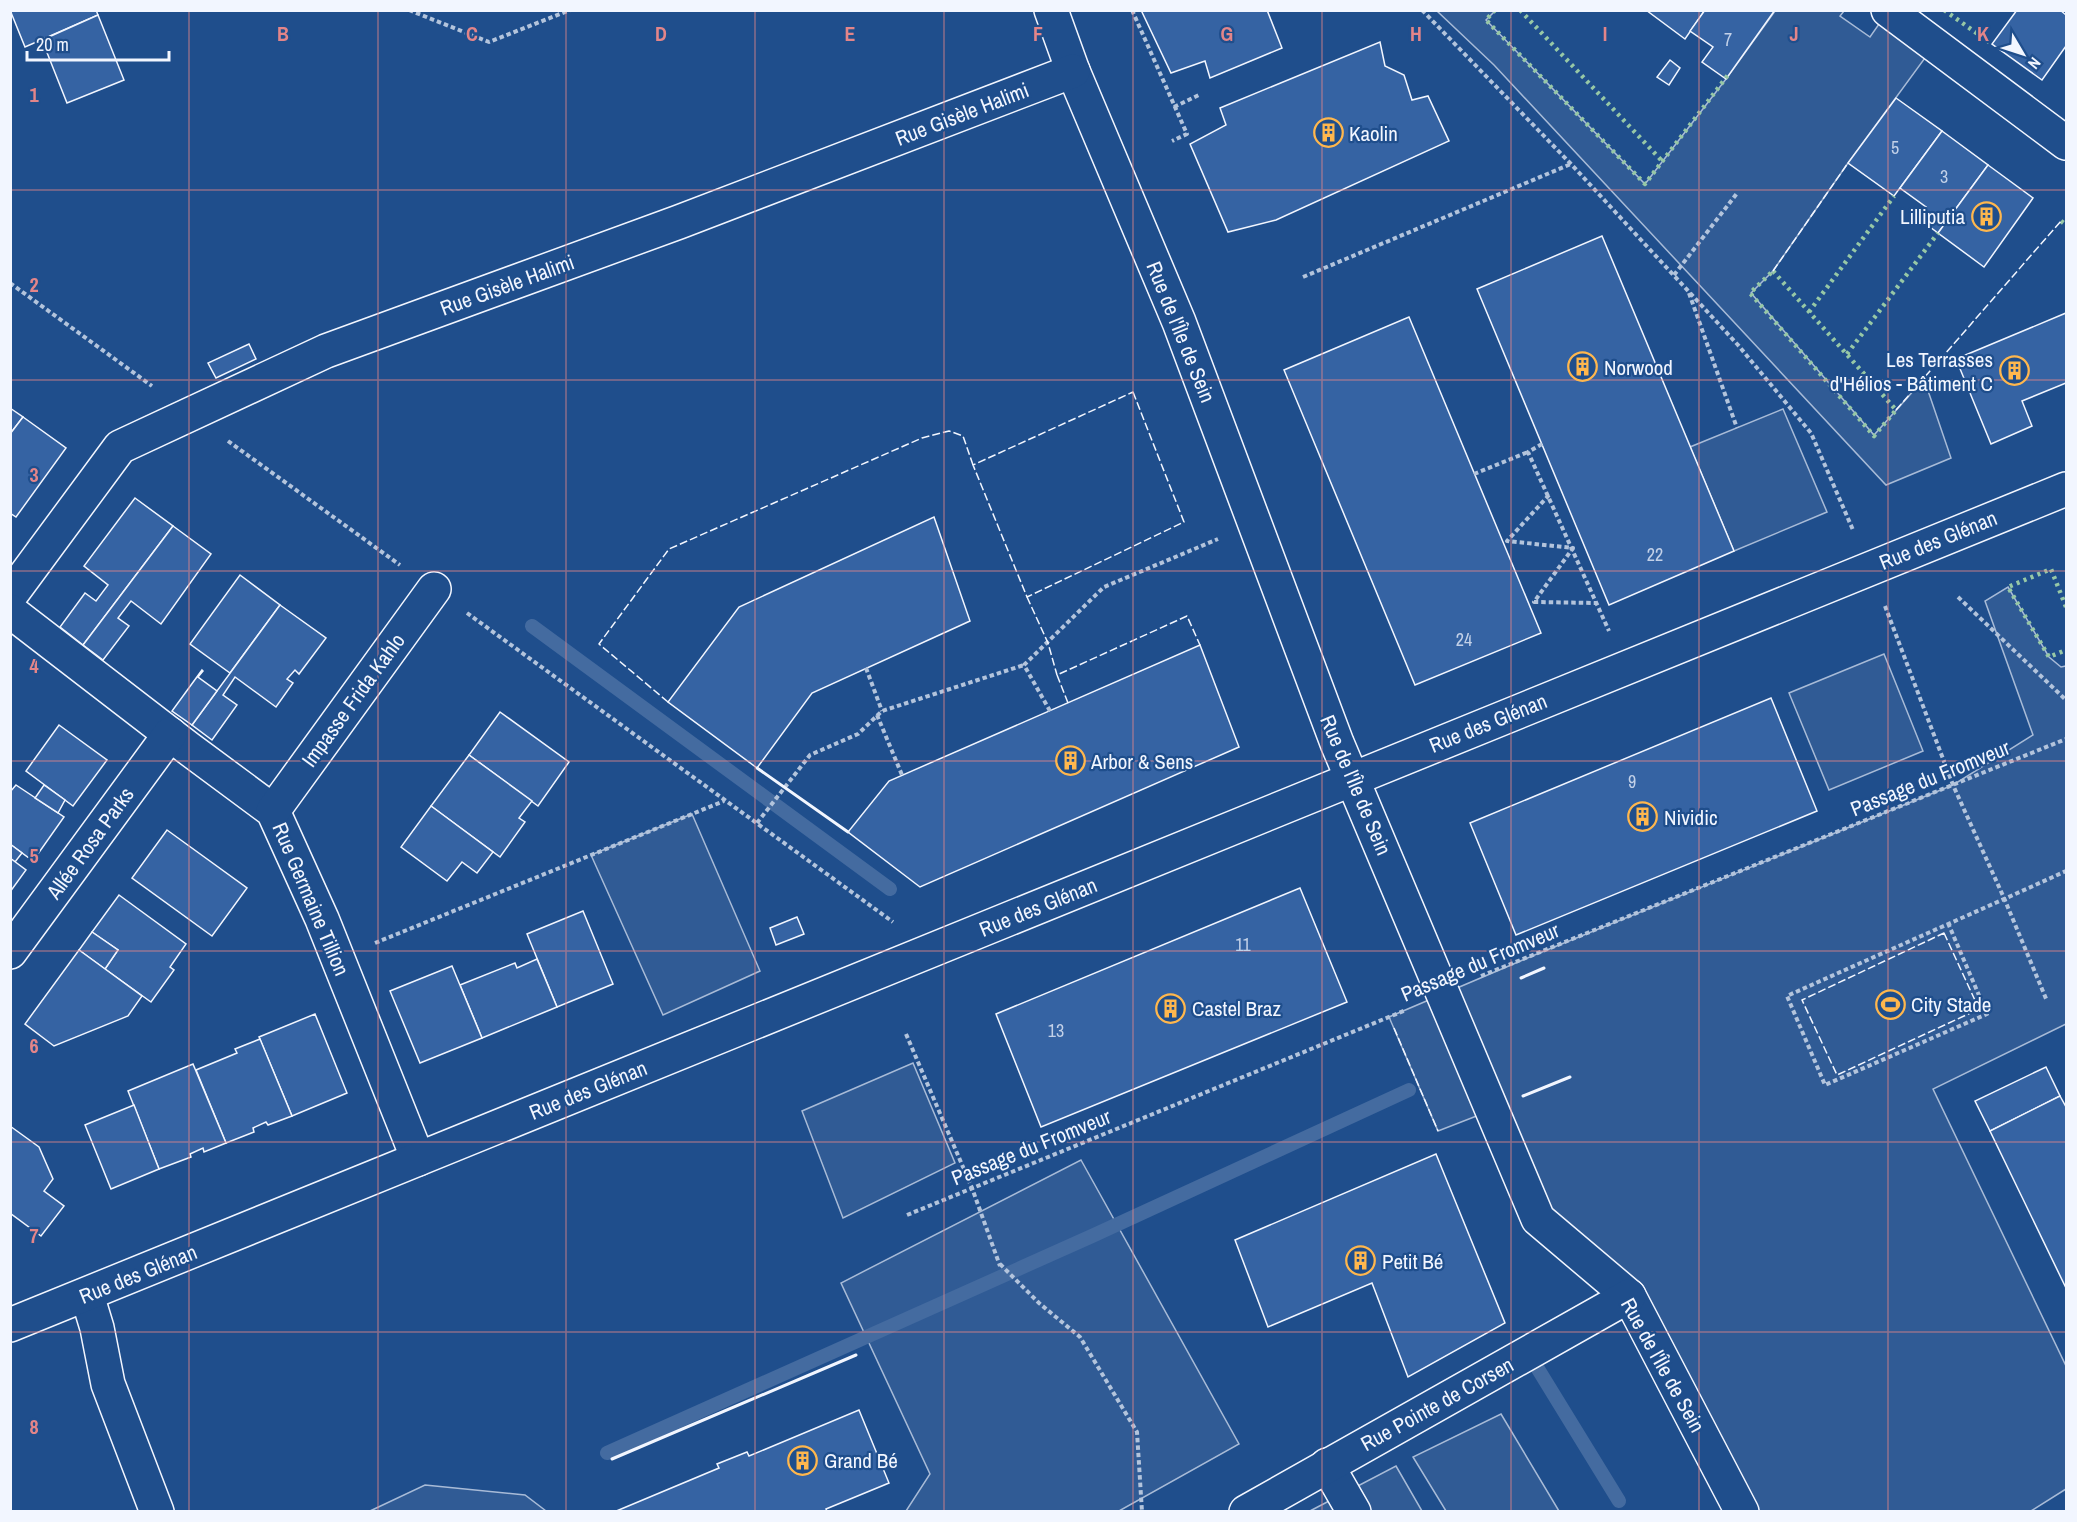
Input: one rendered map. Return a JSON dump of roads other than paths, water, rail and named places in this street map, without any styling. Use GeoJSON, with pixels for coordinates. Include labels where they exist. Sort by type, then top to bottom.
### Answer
{"type":"FeatureCollection","features":[{"type":"Feature","properties":{"kind":"street","name":"Rue de l'Île de Sein"},"geometry":{"type":"LineString","coordinates":[[1051,10],[1073,71],[1179,322],[1337,743],[1538,1219],[1629,1296],[1742,1512]]}},
{"type":"Feature","properties":{"kind":"street"},"geometry":{"type":"LineString","coordinates":[[1888,10],[2067,143]]}},
{"type":"Feature","properties":{"kind":"street","name":"Rue Gisèle Halimi"},"geometry":{"type":"LineString","coordinates":[[10,596],[120,447],[326,351],[679,222],[1073,71]]}},
{"type":"Feature","properties":{"kind":"street","name":"Rue des Glénan"},"geometry":{"type":"LineString","coordinates":[[19,1312],[87,1295],[2067,489]]}},
{"type":"Feature","properties":{"kind":"street","name":"Impasse Frida Kahlo"},"geometry":{"type":"LineString","coordinates":[[273,811],[434,589]]}},
{"type":"Feature","properties":{"kind":"street","name":"Rue Germaine Tillion"},"geometry":{"type":"LineString","coordinates":[[10,611],[273,811],[337,958],[418,1159]]}},
{"type":"Feature","properties":{"kind":"street","name":"Allée Rosa Parks"},"geometry":{"type":"LineString","coordinates":[[10,952],[170,734]]}},
{"type":"Feature","properties":{"kind":"street"},"geometry":{"type":"LineString","coordinates":[[87,1295],[98,1328],[108,1384],[157,1512]]}},
{"type":"Feature","properties":{"kind":"street","name":"Rue Pointe de Corsen"},"geometry":{"type":"LineString","coordinates":[[1246,1512],[1629,1296]]}},
{"type":"Feature","properties":{"kind":"street"},"geometry":{"type":"LineString","coordinates":[[1327,1465],[1354,1512]]}},
{"type":"Feature","properties":{"kind":"waterway"},"geometry":{"type":"LineString","coordinates":[[532,626],[890,889]]}},
{"type":"Feature","properties":{"kind":"waterway"},"geometry":{"type":"LineString","coordinates":[[607,1453],[1092,1236],[1409,1090]]}},
{"type":"Feature","properties":{"kind":"waterway"},"geometry":{"type":"LineString","coordinates":[[1538,1369],[1619,1501]]}},
{"type":"Feature","properties":{"kind":"place","name":"Kaolin"},"geometry":{"type":"Point","coordinates":[1328,133]}},
{"type":"Feature","properties":{"kind":"place","name":"Lilliputia"},"geometry":{"type":"Point","coordinates":[1986,216]}},
{"type":"Feature","properties":{"kind":"place","name":"Norwood"},"geometry":{"type":"Point","coordinates":[1583,367]}},
{"type":"Feature","properties":{"kind":"place","name":"Les Terrasses d'Hélios - Bâtiment C"},"geometry":{"type":"Point","coordinates":[2014,371]}},
{"type":"Feature","properties":{"kind":"place","name":"Arbor & Sens"},"geometry":{"type":"Point","coordinates":[1070,761]}},
{"type":"Feature","properties":{"kind":"place","name":"Nividic"},"geometry":{"type":"Point","coordinates":[1643,817]}},
{"type":"Feature","properties":{"kind":"place","name":"City Stade"},"geometry":{"type":"Point","coordinates":[1890,1004]}},
{"type":"Feature","properties":{"kind":"place","name":"Castel Braz"},"geometry":{"type":"Point","coordinates":[1171,1008]}},
{"type":"Feature","properties":{"kind":"place","name":"Petit Bé"},"geometry":{"type":"Point","coordinates":[1361,1261]}},
{"type":"Feature","properties":{"kind":"place","name":"Grand Bé"},"geometry":{"type":"Point","coordinates":[803,1460]}}]}
